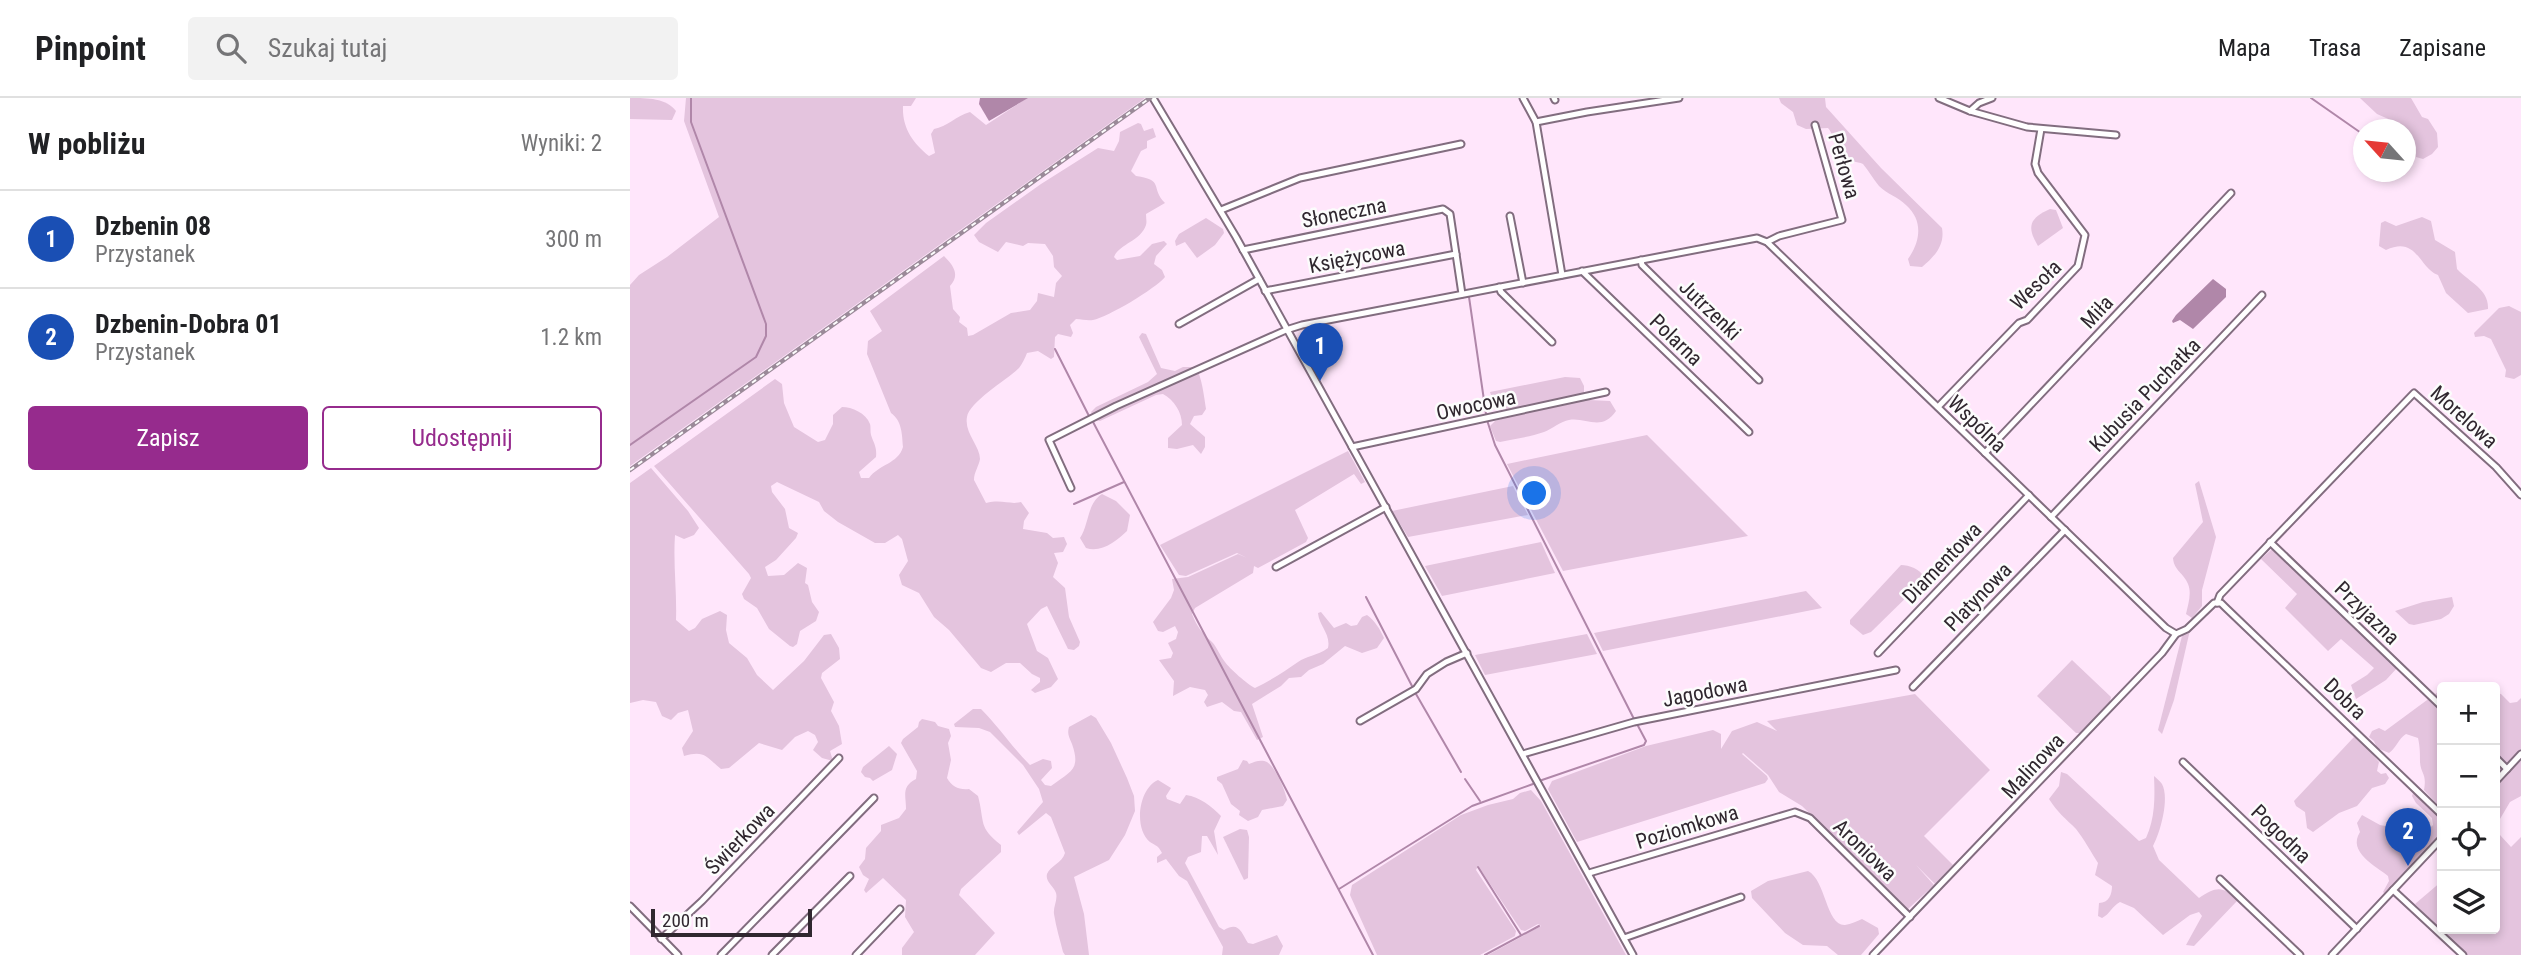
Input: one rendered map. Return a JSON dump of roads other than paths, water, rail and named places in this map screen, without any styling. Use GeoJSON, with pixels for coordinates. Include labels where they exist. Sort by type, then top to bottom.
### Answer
{"type":"FeatureCollection","features":[{"type":"Feature","properties":{"kind":"street"},"geometry":{"type":"LineString","coordinates":[[1153,98],[1243,250],[1633,955]]}},
{"type":"Feature","properties":{"kind":"street"},"geometry":{"type":"LineString","coordinates":[[1523,98],[1536,122],[1562,275]]}},
{"type":"Feature","properties":{"kind":"street"},"geometry":{"type":"LineString","coordinates":[[1536,122],[1679,98]]}},
{"type":"Feature","properties":{"kind":"street"},"geometry":{"type":"LineString","coordinates":[[1939,98],[1969,111],[2041,129],[2116,135]]}},
{"type":"Feature","properties":{"kind":"street"},"geometry":{"type":"LineString","coordinates":[[1969,111],[1992,98]]}},
{"type":"Feature","properties":{"kind":"street","name":"Perłowa"},"geometry":{"type":"LineString","coordinates":[[1767,242],[1779,236],[1842,220],[1815,125]]}},
{"type":"Feature","properties":{"kind":"street","name":"Wesoła"},"geometry":{"type":"LineString","coordinates":[[1938,407],[2020,323],[2027,320],[2078,265],[2085,235],[2038,173],[2035,164],[2041,129]]}},
{"type":"Feature","properties":{"kind":"street"},"geometry":{"type":"LineString","coordinates":[[1219,208],[1300,178],[1461,144]]}},
{"type":"Feature","properties":{"kind":"street","name":"Miła"},"geometry":{"type":"LineString","coordinates":[[1985,453],[2231,193]]}},
{"type":"Feature","properties":{"kind":"street","name":"Słoneczna"},"geometry":{"type":"LineString","coordinates":[[1243,250],[1443,209],[1450,215],[1456,254]]}},
{"type":"Feature","properties":{"kind":"street"},"geometry":{"type":"LineString","coordinates":[[1510,216],[1523,283]]}},
{"type":"Feature","properties":{"kind":"street"},"geometry":{"type":"LineString","coordinates":[[1071,488],[1049,440],[1088,419],[1286,330],[1752,237],[1767,242]]}},
{"type":"Feature","properties":{"kind":"street","name":"Wspólna"},"geometry":{"type":"LineString","coordinates":[[1767,242],[2166,628],[2176,634]]}},
{"type":"Feature","properties":{"kind":"street"},"geometry":{"type":"LineString","coordinates":[[1456,254],[1462,295]]}},
{"type":"Feature","properties":{"kind":"street","name":"Księżycowa"},"geometry":{"type":"LineString","coordinates":[[1265,291],[1456,254]]}},
{"type":"Feature","properties":{"kind":"street","name":"Jutrzenki"},"geometry":{"type":"LineString","coordinates":[[1641,260],[1642,265],[1759,380]]}},
{"type":"Feature","properties":{"kind":"street","name":"Polarna"},"geometry":{"type":"LineString","coordinates":[[1582,271],[1749,432]]}},
{"type":"Feature","properties":{"kind":"street"},"geometry":{"type":"LineString","coordinates":[[1178,324],[1259,279]]}},
{"type":"Feature","properties":{"kind":"street"},"geometry":{"type":"LineString","coordinates":[[1499,287],[1552,342]]}},
{"type":"Feature","properties":{"kind":"street","name":"Kubusia Puchatka"},"geometry":{"type":"LineString","coordinates":[[2051,517],[2262,295]]}},
{"type":"Feature","properties":{"kind":"street","name":"Owocowa"},"geometry":{"type":"LineString","coordinates":[[1352,447],[1606,392]]}},
{"type":"Feature","properties":{"kind":"street","name":"Morelowa"},"geometry":{"type":"LineString","coordinates":[[2414,393],[2496,467],[2521,495]]}},
{"type":"Feature","properties":{"kind":"street","name":"Malinowa"},"geometry":{"type":"LineString","coordinates":[[1873,955],[2162,653],[2176,634],[2188,629],[2211,604],[2217,603],[2220,595],[2414,393]]}},
{"type":"Feature","properties":{"kind":"street","name":"Diamentowa"},"geometry":{"type":"LineString","coordinates":[[1878,653],[2029,495]]}},
{"type":"Feature","properties":{"kind":"street"},"geometry":{"type":"LineString","coordinates":[[1276,567],[1386,508]]}},
{"type":"Feature","properties":{"kind":"street","name":"Platynowa"},"geometry":{"type":"LineString","coordinates":[[1913,687],[2065,530]]}},
{"type":"Feature","properties":{"kind":"street","name":"Przyjazna"},"geometry":{"type":"LineString","coordinates":[[2270,542],[2437,702]]}},
{"type":"Feature","properties":{"kind":"street","name":"Dobra"},"geometry":{"type":"LineString","coordinates":[[2217,603],[2225,607],[2437,810]]}},
{"type":"Feature","properties":{"kind":"street"},"geometry":{"type":"LineString","coordinates":[[1360,721],[1416,689],[1427,674],[1467,653]]}},
{"type":"Feature","properties":{"kind":"street","name":"Jagodowa"},"geometry":{"type":"LineString","coordinates":[[1523,754],[1634,722],[1896,670]]}},
{"type":"Feature","properties":{"kind":"street"},"geometry":{"type":"LineString","coordinates":[[2500,777],[2521,754]]}},
{"type":"Feature","properties":{"kind":"street","name":"Świerkowa"},"geometry":{"type":"LineString","coordinates":[[661,939],[702,901],[839,758]]}},
{"type":"Feature","properties":{"kind":"street","name":"Pogodna"},"geometry":{"type":"LineString","coordinates":[[2183,762],[2357,929]]}},
{"type":"Feature","properties":{"kind":"street"},"geometry":{"type":"LineString","coordinates":[[2500,762],[2507,769]]}},
{"type":"Feature","properties":{"kind":"street"},"geometry":{"type":"LineString","coordinates":[[721,955],[874,798]]}},
{"type":"Feature","properties":{"kind":"street","name":"Aroniowa"},"geometry":{"type":"LineString","coordinates":[[1795,812],[1810,818],[1910,917]]}},
{"type":"Feature","properties":{"kind":"street","name":"Poziomkowa"},"geometry":{"type":"LineString","coordinates":[[1588,873],[1795,812]]}},
{"type":"Feature","properties":{"kind":"street"},"geometry":{"type":"LineString","coordinates":[[2332,955],[2437,843]]}},
{"type":"Feature","properties":{"kind":"street"},"geometry":{"type":"LineString","coordinates":[[772,955],[850,876]]}},
{"type":"Feature","properties":{"kind":"street"},"geometry":{"type":"LineString","coordinates":[[2220,879],[2300,955]]}},
{"type":"Feature","properties":{"kind":"street"},"geometry":{"type":"LineString","coordinates":[[2393,890],[2463,955]]}},
{"type":"Feature","properties":{"kind":"street"},"geometry":{"type":"LineString","coordinates":[[1624,938],[1741,897]]}},
{"type":"Feature","properties":{"kind":"street"},"geometry":{"type":"LineString","coordinates":[[630,906],[678,955]]}},
{"type":"Feature","properties":{"kind":"street"},"geometry":{"type":"LineString","coordinates":[[856,955],[900,909]]}},
{"type":"Feature","properties":{"kind":"waterway"},"geometry":{"type":"LineString","coordinates":[[630,445],[756,357],[766,336],[766,324],[691,122],[691,98]]}},
{"type":"Feature","properties":{"kind":"waterway"},"geometry":{"type":"LineString","coordinates":[[2311,98],[2353,127]]}},
{"type":"Feature","properties":{"kind":"waterway"},"geometry":{"type":"LineString","coordinates":[[1469,297],[1486,414]]}},
{"type":"Feature","properties":{"kind":"waterway"},"geometry":{"type":"LineString","coordinates":[[1055,349],[1089,416]]}},
{"type":"Feature","properties":{"kind":"waterway"},"geometry":{"type":"LineString","coordinates":[[1092,420],[1373,955]]}},
{"type":"Feature","properties":{"kind":"waterway"},"geometry":{"type":"LineString","coordinates":[[1487,420],[1495,445],[1634,719]]}},
{"type":"Feature","properties":{"kind":"waterway"},"geometry":{"type":"LineString","coordinates":[[1074,504],[1124,482]]}},
{"type":"Feature","properties":{"kind":"waterway"},"geometry":{"type":"LineString","coordinates":[[1366,597],[1412,686]]}},
{"type":"Feature","properties":{"kind":"waterway"},"geometry":{"type":"LineString","coordinates":[[1416,694],[1461,772]]}},
{"type":"Feature","properties":{"kind":"waterway"},"geometry":{"type":"LineString","coordinates":[[1542,780],[1644,745],[1646,741],[1637,724]]}},
{"type":"Feature","properties":{"kind":"waterway"},"geometry":{"type":"LineString","coordinates":[[1465,779],[1480,801]]}},
{"type":"Feature","properties":{"kind":"waterway"},"geometry":{"type":"LineString","coordinates":[[1339,889],[1472,806],[1533,784]]}},
{"type":"Feature","properties":{"kind":"waterway"},"geometry":{"type":"LineString","coordinates":[[1478,867],[1521,935]]}},
{"type":"Feature","properties":{"kind":"waterway"},"geometry":{"type":"LineString","coordinates":[[1485,955],[1539,926]]}},
{"type":"Feature","properties":{"kind":"railway"},"geometry":{"type":"LineString","coordinates":[[630,470],[1150,98]]}},
{"type":"Feature","properties":{"kind":"place","name":"Dzbenin 08"},"geometry":{"type":"Point","coordinates":[1320,381]}},
{"type":"Feature","properties":{"kind":"place","name":"Dzbenin-Dobra 01"},"geometry":{"type":"Point","coordinates":[2408,866]}}]}
